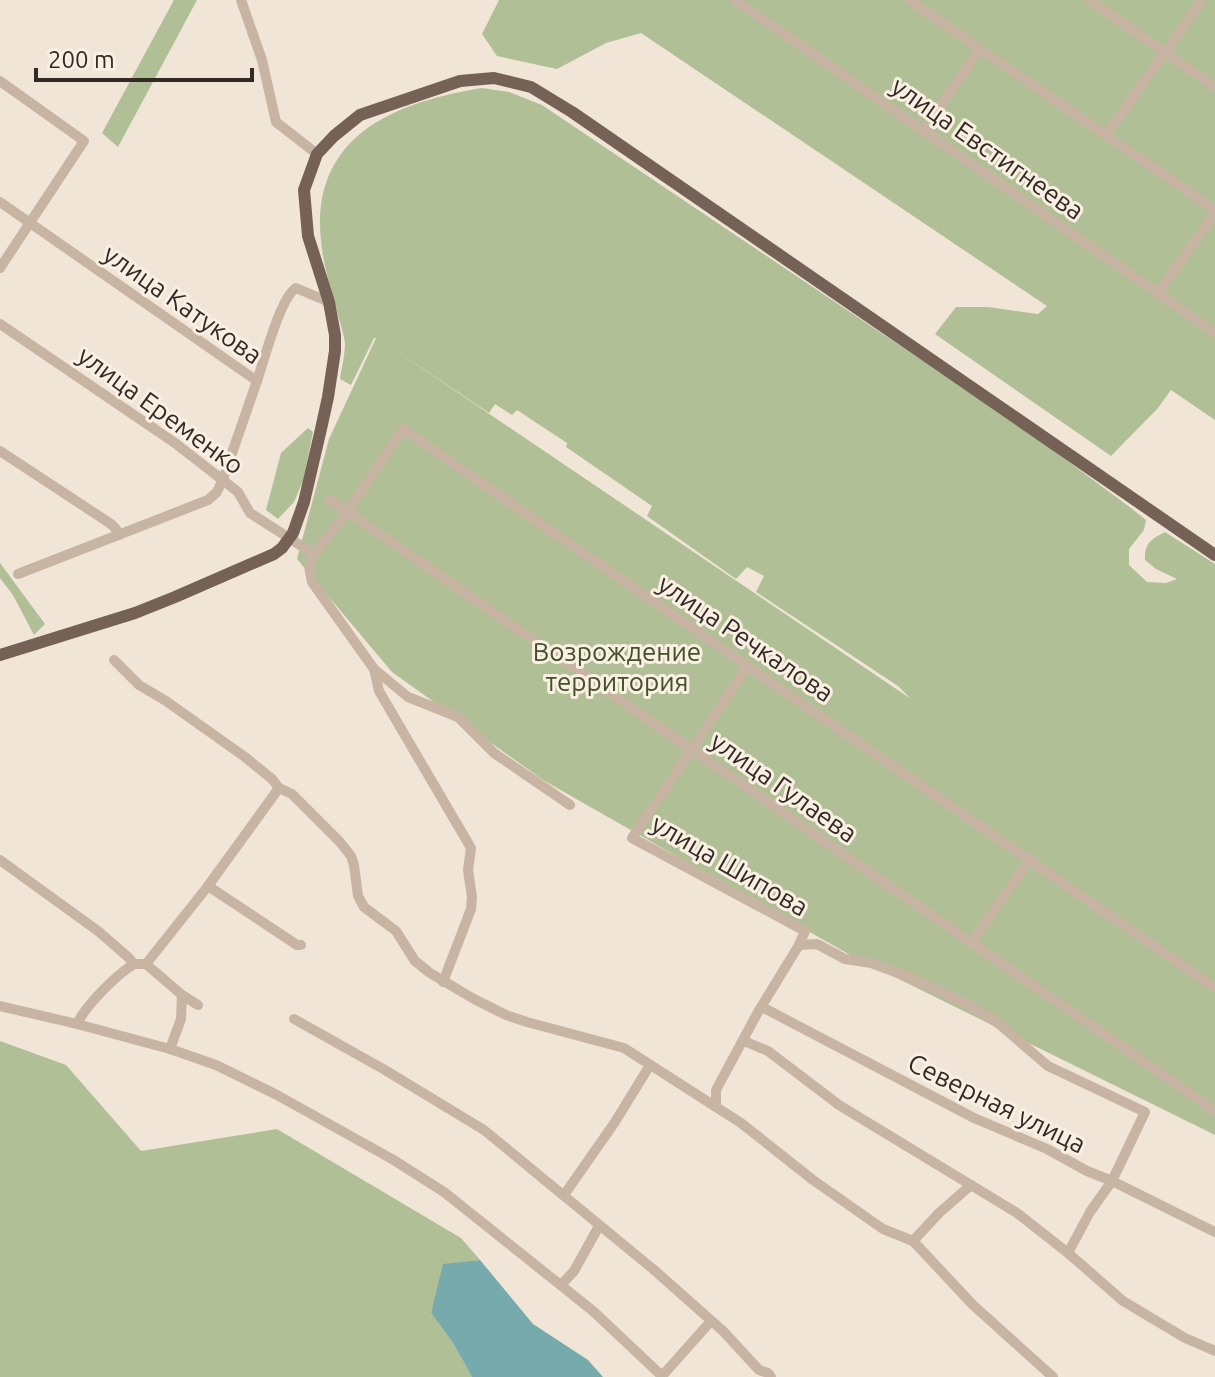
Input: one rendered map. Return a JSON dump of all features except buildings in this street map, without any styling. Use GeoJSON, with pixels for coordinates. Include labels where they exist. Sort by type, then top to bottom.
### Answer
{"type":"FeatureCollection","features":[{"type":"Feature","properties":{"kind":"main road"},"geometry":{"type":"LineString","coordinates":[[0,655],[135,613],[282,548],[290,538],[304,502],[335,351],[329,302],[308,236],[305,205],[304,190],[317,154],[360,115],[460,81],[494,78],[531,87],[585,121],[1215,555]]}},
{"type":"Feature","properties":{"kind":"street"},"geometry":{"type":"LineString","coordinates":[[241,0],[262,60],[276,122],[317,154]]}},
{"type":"Feature","properties":{"kind":"street","name":"улица Евстигнеева"},"geometry":{"type":"LineString","coordinates":[[735,0],[1215,333]]}},
{"type":"Feature","properties":{"kind":"street"},"geometry":{"type":"LineString","coordinates":[[909,0],[1215,211],[1158,293]]}},
{"type":"Feature","properties":{"kind":"street"},"geometry":{"type":"LineString","coordinates":[[1089,0],[1215,87]]}},
{"type":"Feature","properties":{"kind":"street"},"geometry":{"type":"LineString","coordinates":[[1106,135],[1202,0]]}},
{"type":"Feature","properties":{"kind":"street"},"geometry":{"type":"LineString","coordinates":[[924,130],[980,49]]}},
{"type":"Feature","properties":{"kind":"street"},"geometry":{"type":"LineString","coordinates":[[0,81],[84,141],[0,268]]}},
{"type":"Feature","properties":{"kind":"street","name":"улица Катукова"},"geometry":{"type":"LineString","coordinates":[[0,202],[257,381],[223,479]]}},
{"type":"Feature","properties":{"kind":"street"},"geometry":{"type":"LineString","coordinates":[[257,381],[290,292],[296,288],[329,302]]}},
{"type":"Feature","properties":{"kind":"street","name":"улица Еременко"},"geometry":{"type":"LineString","coordinates":[[0,324],[223,479],[238,492],[250,513],[290,538]]}},
{"type":"Feature","properties":{"kind":"street","name":"улица Речкалова"},"geometry":{"type":"LineString","coordinates":[[314,554],[347,512],[403,429],[1215,988]]}},
{"type":"Feature","properties":{"kind":"street"},"geometry":{"type":"LineString","coordinates":[[0,451],[111,524],[119,535]]}},
{"type":"Feature","properties":{"kind":"street"},"geometry":{"type":"LineString","coordinates":[[18,574],[208,500],[217,492],[223,479]]}},
{"type":"Feature","properties":{"kind":"street","name":"улица Гулаева"},"geometry":{"type":"LineString","coordinates":[[329,499],[1215,1111]]}},
{"type":"Feature","properties":{"kind":"street"},"geometry":{"type":"LineString","coordinates":[[290,538],[314,554],[309,566],[312,582],[374,669],[408,697],[458,717],[494,753],[570,805]]}},
{"type":"Feature","properties":{"kind":"street"},"geometry":{"type":"LineString","coordinates":[[114,660],[139,685],[245,757],[279,788],[292,794],[351,856],[358,896],[364,907],[396,931],[415,961],[443,982],[506,1015],[624,1048],[741,1123],[842,1201],[883,1229],[913,1241],[973,1305],[1053,1377]]}},
{"type":"Feature","properties":{"kind":"street","name":"улица Шипова"},"geometry":{"type":"LineString","coordinates":[[748,665],[632,838],[805,931],[799,945]]}},
{"type":"Feature","properties":{"kind":"street"},"geometry":{"type":"LineString","coordinates":[[374,669],[379,691],[471,848],[468,870],[471,909],[443,982]]}},
{"type":"Feature","properties":{"kind":"street"},"geometry":{"type":"LineString","coordinates":[[146,964],[208,886],[279,788]]}},
{"type":"Feature","properties":{"kind":"street"},"geometry":{"type":"LineString","coordinates":[[971,943],[1030,859]]}},
{"type":"Feature","properties":{"kind":"street"},"geometry":{"type":"LineString","coordinates":[[0,860],[98,931],[134,964]]}},
{"type":"Feature","properties":{"kind":"street"},"geometry":{"type":"LineString","coordinates":[[208,886],[301,945]]}},
{"type":"Feature","properties":{"kind":"street"},"geometry":{"type":"LineString","coordinates":[[716,1107],[716,1090],[799,945],[817,944],[845,959],[871,963],[909,977],[962,1001],[999,1024],[1048,1066],[1145,1112],[1112,1181],[1085,1220],[1068,1253]]}},
{"type":"Feature","properties":{"kind":"street"},"geometry":{"type":"LineString","coordinates":[[77,1024],[87,1008],[120,972],[134,964],[146,964],[198,1005]]}},
{"type":"Feature","properties":{"kind":"street"},"geometry":{"type":"LineString","coordinates":[[170,1049],[181,1019],[182,995]]}},
{"type":"Feature","properties":{"kind":"street"},"geometry":{"type":"LineString","coordinates":[[0,1006],[170,1049],[216,1065],[392,1159],[444,1192],[561,1285],[662,1376],[711,1321]]}},
{"type":"Feature","properties":{"kind":"street","name":"Северная улица"},"geometry":{"type":"LineString","coordinates":[[762,1007],[974,1118],[1047,1149],[1215,1232]]}},
{"type":"Feature","properties":{"kind":"street"},"geometry":{"type":"LineString","coordinates":[[294,1019],[484,1130],[653,1269],[738,1346],[763,1375]]}},
{"type":"Feature","properties":{"kind":"street"},"geometry":{"type":"LineString","coordinates":[[744,1041],[768,1051],[839,1105],[1017,1213],[1123,1301],[1185,1338],[1215,1351]]}},
{"type":"Feature","properties":{"kind":"street"},"geometry":{"type":"LineString","coordinates":[[564,1195],[650,1065]]}},
{"type":"Feature","properties":{"kind":"street"},"geometry":{"type":"LineString","coordinates":[[913,1241],[971,1185]]}},
{"type":"Feature","properties":{"kind":"street"},"geometry":{"type":"LineString","coordinates":[[561,1285],[574,1271],[599,1226]]}},
{"type":"Feature","properties":{"kind":"green space"},"geometry":{"type":"Polygon","coordinates":[[[174,0],[197,0],[118,147],[102,133],[174,0]]]}},
{"type":"Feature","properties":{"kind":"green space"},"geometry":{"type":"Polygon","coordinates":[[[499,0],[1215,0],[1215,420],[1171,390],[1158,408],[1111,456],[935,334],[956,307],[988,307],[1038,314],[1047,306],[641,33],[606,43],[557,69],[497,56],[482,34],[499,0]]]}},
{"type":"Feature","properties":{"kind":"green space","name":"Возрождение территория"},"geometry":{"type":"Polygon","coordinates":[[[482,88],[509,92],[542,105],[1030,433],[1146,520],[1144,530],[1129,549],[1129,565],[1147,582],[1166,583],[1177,579],[1145,560],[1149,543],[1165,532],[1215,564],[1215,1135],[850,955],[543,780],[392,672],[297,559],[329,439],[376,338],[351,385],[340,379],[345,343],[321,241],[321,205],[329,175],[344,150],[365,130],[390,115],[450,94],[482,88]],[[380,340],[911,699],[898,686],[756,592],[764,576],[747,567],[736,579],[647,516],[652,506],[517,410],[512,415],[495,404],[489,413],[380,340]]]}},
{"type":"Feature","properties":{"kind":"green space"},"geometry":{"type":"Polygon","coordinates":[[[308,428],[313,432],[303,481],[294,502],[278,519],[266,510],[281,453],[308,428]]]}},
{"type":"Feature","properties":{"kind":"green space"},"geometry":{"type":"Polygon","coordinates":[[[0,563],[45,624],[34,635],[13,595],[0,578],[0,563]]]}},
{"type":"Feature","properties":{"kind":"green space"},"geometry":{"type":"Polygon","coordinates":[[[0,1041],[66,1065],[141,1151],[277,1129],[461,1238],[480,1260],[444,1265],[431,1313],[472,1377],[0,1377],[0,1041]]]}},
{"type":"Feature","properties":{"kind":"water"},"geometry":{"type":"Polygon","coordinates":[[[480,1260],[533,1324],[588,1360],[603,1377],[472,1377],[431,1313],[443,1264],[480,1260]]]}}]}
